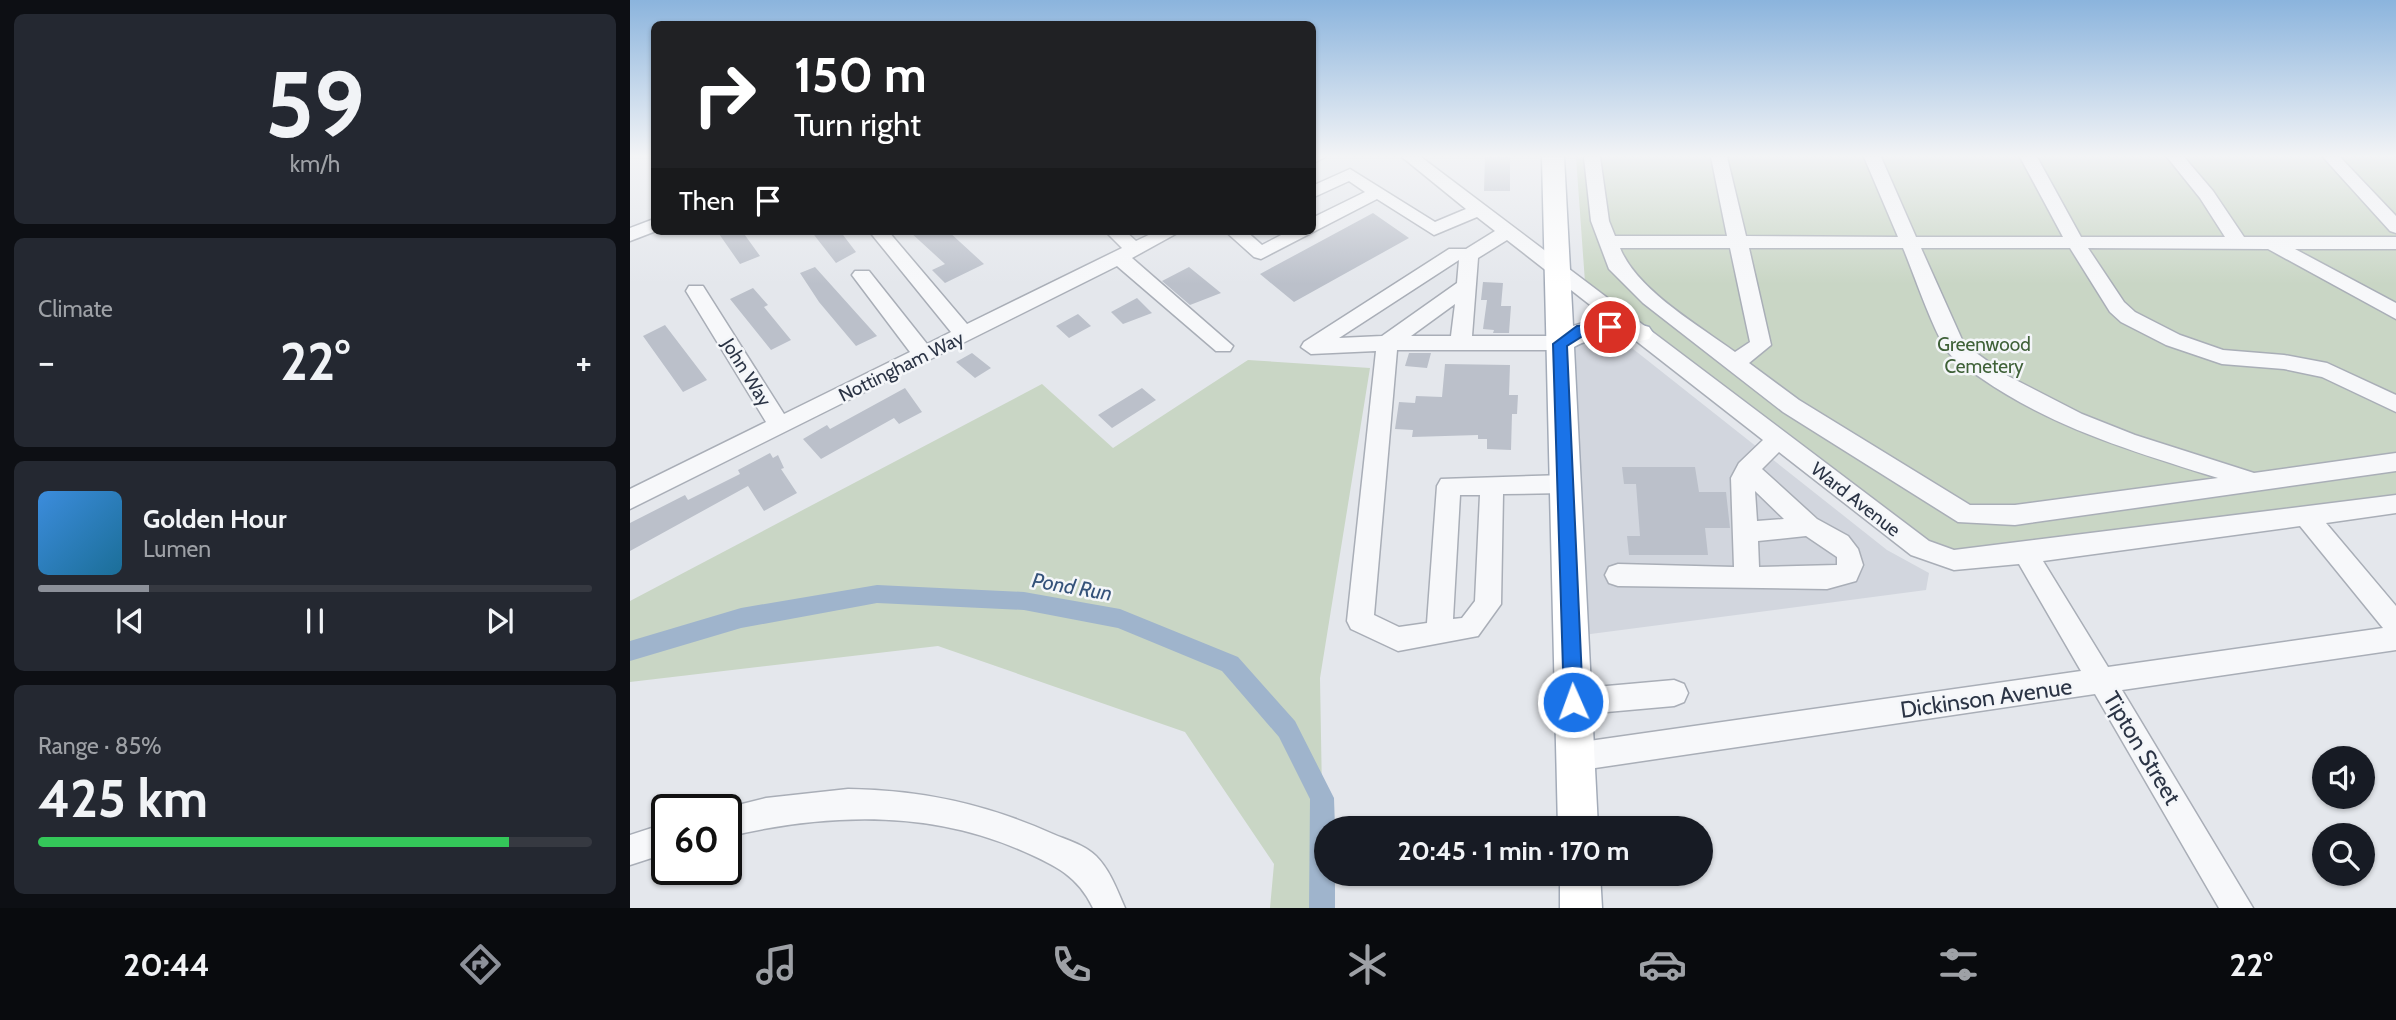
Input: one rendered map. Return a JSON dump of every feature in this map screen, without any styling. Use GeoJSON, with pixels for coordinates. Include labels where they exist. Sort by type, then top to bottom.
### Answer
{"type":"FeatureCollection","features":[{"type":"Feature","properties":{"kind":"main road"},"geometry":{"type":"LineString","coordinates":[[1555,199],[1577,816]]}},
{"type":"Feature","properties":{"kind":"main road"},"geometry":{"type":"LineString","coordinates":[[1560,344],[1583,329],[1610,327],[1640,333]]}},
{"type":"Feature","properties":{"kind":"main road"},"geometry":{"type":"LineString","coordinates":[[1580,886],[1581,908]]}},
{"type":"Feature","properties":{"kind":"street"},"geometry":{"type":"LineString","coordinates":[[1316,224],[1364,199]]}},
{"type":"Feature","properties":{"kind":"street"},"geometry":{"type":"LineString","coordinates":[[1389,199],[1434,229],[1478,210]]}},
{"type":"Feature","properties":{"kind":"street","name":"Ward Avenue"},"geometry":{"type":"LineString","coordinates":[[1464,199],[1920,548],[1936,556],[1972,560],[2396,504]]}},
{"type":"Feature","properties":{"kind":"street"},"geometry":{"type":"LineString","coordinates":[[1597,199],[1600,221],[1619,269],[1650,298],[1791,406],[1966,515],[2015,515],[2251,480],[2396,462]]}},
{"type":"Feature","properties":{"kind":"street"},"geometry":{"type":"LineString","coordinates":[[1729,199],[1761,345],[1734,363]]}},
{"type":"Feature","properties":{"kind":"street"},"geometry":{"type":"LineString","coordinates":[[1890,199],[1956,348],[1981,370],[2039,404],[2110,435],[2251,480]]}},
{"type":"Feature","properties":{"kind":"street"},"geometry":{"type":"LineString","coordinates":[[2051,199],[2116,307],[2142,325],[2222,357],[2284,362],[2327,371],[2396,404]]}},
{"type":"Feature","properties":{"kind":"street"},"geometry":{"type":"LineString","coordinates":[[2210,199],[2239,244]]}},
{"type":"Feature","properties":{"kind":"street"},"geometry":{"type":"LineString","coordinates":[[2371,199],[2396,227]]}},
{"type":"Feature","properties":{"kind":"street"},"geometry":{"type":"LineString","coordinates":[[630,234],[651,226]]}},
{"type":"Feature","properties":{"kind":"street"},"geometry":{"type":"LineString","coordinates":[[1507,232],[1469,255],[1456,253],[1311,347],[1461,341],[1560,344]]}},
{"type":"Feature","properties":{"kind":"street"},"geometry":{"type":"LineString","coordinates":[[881,235],[964,335]]}},
{"type":"Feature","properties":{"kind":"street"},"geometry":{"type":"LineString","coordinates":[[1116,235],[1127,253],[1223,346]]}},
{"type":"Feature","properties":{"kind":"street","name":"Nottingham Way"},"geometry":{"type":"LineString","coordinates":[[630,500],[1164,235]]}},
{"type":"Feature","properties":{"kind":"street"},"geometry":{"type":"LineString","coordinates":[[1241,235],[1261,253],[1295,235]]}},
{"type":"Feature","properties":{"kind":"street"},"geometry":{"type":"LineString","coordinates":[[1609,242],[2396,243]]}},
{"type":"Feature","properties":{"kind":"street"},"geometry":{"type":"LineString","coordinates":[[2272,244],[2396,312]]}},
{"type":"Feature","properties":{"kind":"street"},"geometry":{"type":"LineString","coordinates":[[1461,341],[1469,255]]}},
{"type":"Feature","properties":{"kind":"street"},"geometry":{"type":"LineString","coordinates":[[862,275],[924,355]]}},
{"type":"Feature","properties":{"kind":"street"},"geometry":{"type":"LineString","coordinates":[[1466,286],[1387,343],[1360,621],[1398,639],[1469,628],[1488,604],[1492,486]]}},
{"type":"Feature","properties":{"kind":"street","name":"John Way"},"geometry":{"type":"LineString","coordinates":[[696,290],[780,426]]}},
{"type":"Feature","properties":{"kind":"street"},"geometry":{"type":"LineString","coordinates":[[1747,579],[1748,532],[1742,485],[1747,469],[1780,439]]}},
{"type":"Feature","properties":{"kind":"street"},"geometry":{"type":"LineString","coordinates":[[1618,575],[1747,579],[1827,578],[1847,573],[1850,559],[1845,548],[1808,526],[1747,469]]}},
{"type":"Feature","properties":{"kind":"street"},"geometry":{"type":"LineString","coordinates":[[1438,633],[1449,486],[1565,484]]}},
{"type":"Feature","properties":{"kind":"street"},"geometry":{"type":"LineString","coordinates":[[2306,516],[2396,625]]}},
{"type":"Feature","properties":{"kind":"street"},"geometry":{"type":"LineString","coordinates":[[1748,532],[1808,526]]}},
{"type":"Feature","properties":{"kind":"street","name":"Tipton Street"},"geometry":{"type":"LineString","coordinates":[[2025,552],[2237,908]]}},
{"type":"Feature","properties":{"kind":"street","name":"Dickinson Avenue"},"geometry":{"type":"LineString","coordinates":[[1575,757],[2396,638]]}},
{"type":"Feature","properties":{"kind":"street"},"geometry":{"type":"LineString","coordinates":[[1573,702],[1674,693]]}},
{"type":"Feature","properties":{"kind":"street"},"geometry":{"type":"LineString","coordinates":[[742,818],[840,804],[890,804],[939,810],[985,820],[1081,864],[1101,889],[1109,908]]}},
{"type":"Feature","properties":{"kind":"street"},"geometry":{"type":"LineString","coordinates":[[630,850],[651,843]]}},
{"type":"Feature","properties":{"kind":"shaded area"},"geometry":{"type":"Polygon","coordinates":[[[1587,333],[1623,341],[1887,550],[1929,573],[1926,590],[1583,635],[1573,345],[1587,333]]]}},
{"type":"Feature","properties":{"kind":"green space","name":"Greenwood Cemetery"},"geometry":{"type":"Polygon","coordinates":[[[1579,199],[2396,199],[2396,502],[1927,560],[1586,296],[1579,199]]]}},
{"type":"Feature","properties":{"kind":"green space"},"geometry":{"type":"Polygon","coordinates":[[[1248,360],[1370,368],[1320,678],[1322,816],[1314,816],[1314,886],[1324,886],[1324,908],[1270,908],[1274,864],[1185,732],[938,646],[630,682],[630,601],[1042,384],[1113,448],[1248,360]]]}},
{"type":"Feature","properties":{"kind":"building"},"geometry":{"type":"Polygon","coordinates":[[[1373,213],[1409,238],[1294,302],[1260,274],[1373,213]]]}},
{"type":"Feature","properties":{"kind":"building"},"geometry":{"type":"Polygon","coordinates":[[[720,235],[745,235],[760,256],[740,264],[720,235]]]}},
{"type":"Feature","properties":{"kind":"building"},"geometry":{"type":"Polygon","coordinates":[[[814,235],[843,235],[856,252],[836,263],[814,235]]]}},
{"type":"Feature","properties":{"kind":"building"},"geometry":{"type":"Polygon","coordinates":[[[913,235],[952,235],[984,264],[945,283],[932,270],[945,264],[913,235]]]}},
{"type":"Feature","properties":{"kind":"building"},"geometry":{"type":"Polygon","coordinates":[[[815,267],[877,336],[856,346],[819,302],[800,273],[815,267]]]}},
{"type":"Feature","properties":{"kind":"building"},"geometry":{"type":"Polygon","coordinates":[[[1189,267],[1221,293],[1190,305],[1162,281],[1189,267]]]}},
{"type":"Feature","properties":{"kind":"building"},"geometry":{"type":"Polygon","coordinates":[[[1483,282],[1503,283],[1501,306],[1511,306],[1509,333],[1493,333],[1494,330],[1483,329],[1487,300],[1481,300],[1483,282]]]}},
{"type":"Feature","properties":{"kind":"building"},"geometry":{"type":"Polygon","coordinates":[[[753,288],[768,305],[764,307],[791,340],[771,350],[730,299],[753,288]]]}},
{"type":"Feature","properties":{"kind":"building"},"geometry":{"type":"Polygon","coordinates":[[[1137,298],[1152,313],[1123,324],[1111,312],[1137,298]]]}},
{"type":"Feature","properties":{"kind":"building"},"geometry":{"type":"Polygon","coordinates":[[[1078,314],[1091,326],[1069,338],[1056,326],[1078,314]]]}},
{"type":"Feature","properties":{"kind":"building"},"geometry":{"type":"Polygon","coordinates":[[[665,325],[707,380],[683,392],[643,336],[665,325]]]}},
{"type":"Feature","properties":{"kind":"building"},"geometry":{"type":"Polygon","coordinates":[[[972,353],[991,368],[975,378],[956,362],[972,353]]]}},
{"type":"Feature","properties":{"kind":"building"},"geometry":{"type":"Polygon","coordinates":[[[1409,353],[1431,353],[1427,368],[1405,366],[1409,353]]]}},
{"type":"Feature","properties":{"kind":"building"},"geometry":{"type":"Polygon","coordinates":[[[1445,364],[1510,365],[1509,395],[1518,395],[1517,414],[1512,414],[1511,450],[1487,449],[1487,439],[1478,439],[1478,435],[1412,437],[1413,430],[1395,429],[1399,402],[1415,403],[1416,396],[1442,397],[1445,364]]]}},
{"type":"Feature","properties":{"kind":"building"},"geometry":{"type":"Polygon","coordinates":[[[905,388],[922,412],[899,424],[894,418],[821,459],[803,439],[827,425],[830,429],[905,388]]]}},
{"type":"Feature","properties":{"kind":"building"},"geometry":{"type":"Polygon","coordinates":[[[1142,388],[1156,400],[1112,428],[1098,415],[1142,388]]]}},
{"type":"Feature","properties":{"kind":"building"},"geometry":{"type":"Polygon","coordinates":[[[770,453],[773,458],[778,455],[784,468],[781,469],[797,493],[764,511],[748,486],[630,551],[630,523],[685,495],[688,500],[740,474],[738,470],[770,453]]]}},
{"type":"Feature","properties":{"kind":"building"},"geometry":{"type":"Polygon","coordinates":[[[1622,467],[1695,467],[1699,492],[1726,492],[1730,528],[1705,528],[1708,555],[1629,555],[1627,536],[1640,536],[1636,484],[1624,484],[1622,467]]]}},
{"type":"Feature","properties":{"kind":"waterway","name":"Pond Run"},"geometry":{"type":"LineString","coordinates":[[630,651],[741,618],[877,594],[1024,601],[1120,619],[1230,664],[1287,729],[1322,798],[1322,908]]}},
{"type":"Feature","properties":{"kind":"route"},"geometry":{"type":"LineString","coordinates":[[1573,702],[1560,344],[1583,329],[1610,327]]}}]}
